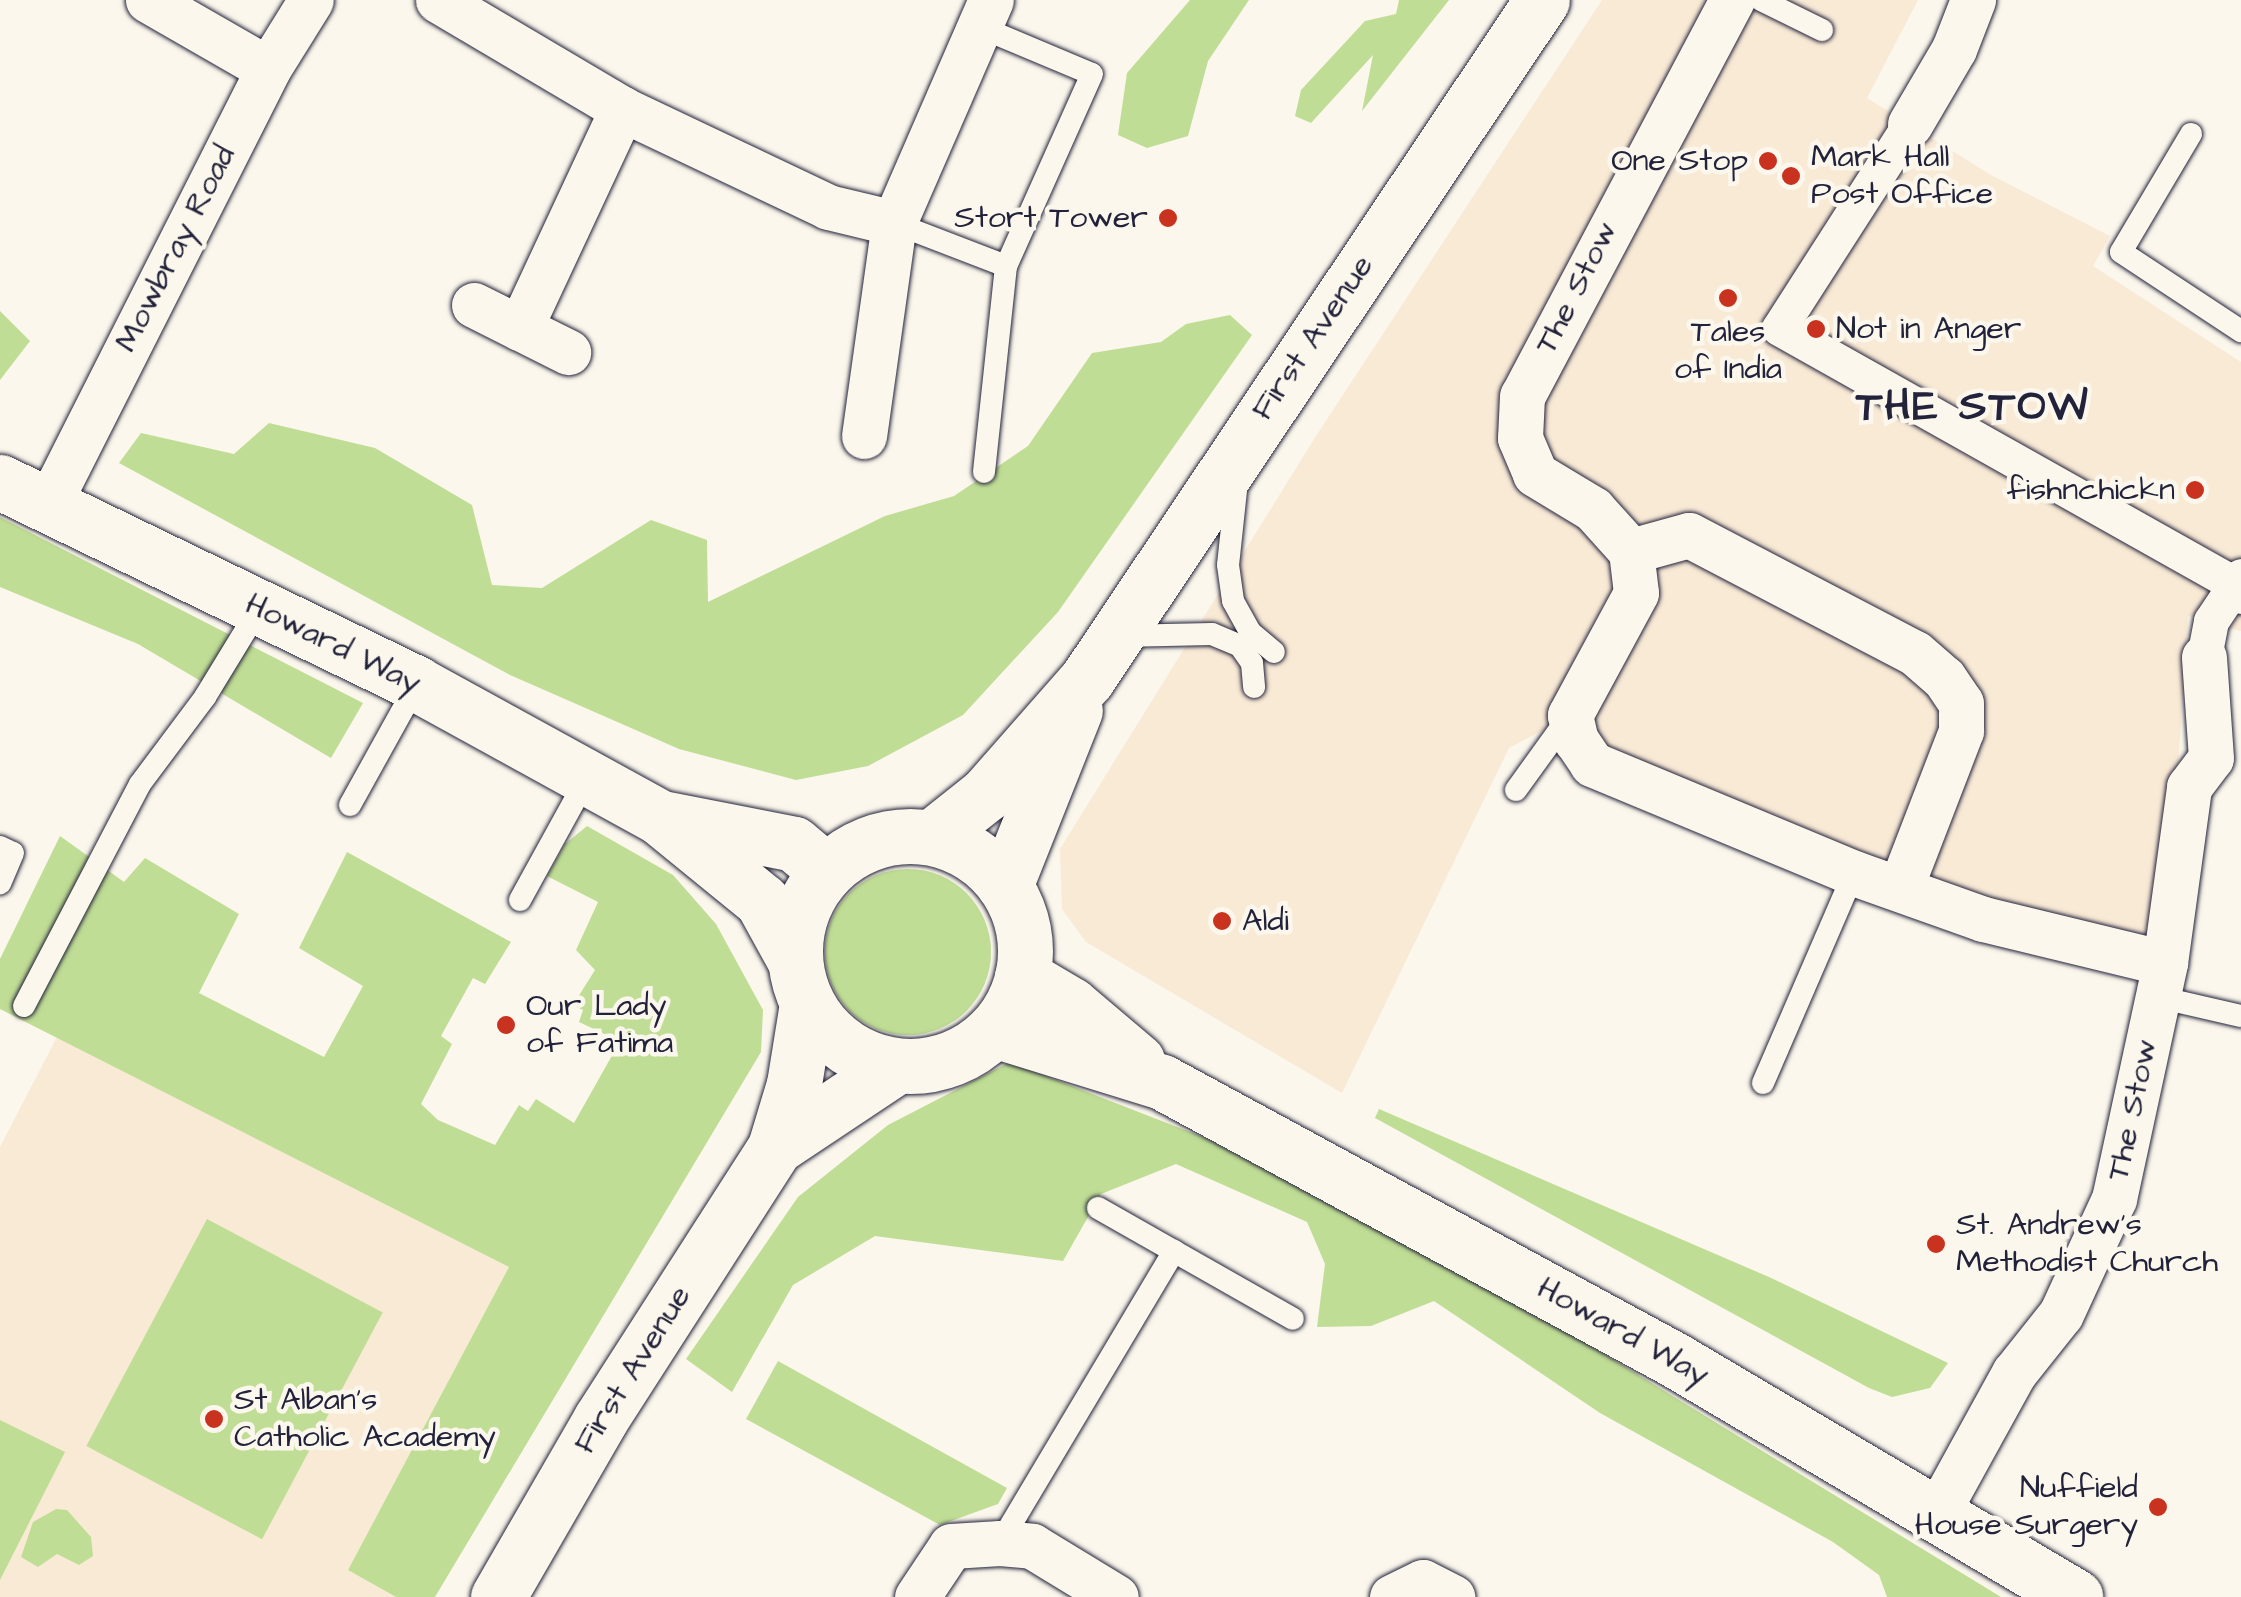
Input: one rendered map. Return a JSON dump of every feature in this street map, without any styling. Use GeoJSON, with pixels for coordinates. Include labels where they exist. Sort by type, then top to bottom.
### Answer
{"type":"FeatureCollection","features":[{"type":"Feature","properties":{"kind":"street"},"geometry":{"type":"LineString","coordinates":[[148,0],[268,69]]}},
{"type":"Feature","properties":{"kind":"street","name":"Mowbray Road"},"geometry":{"type":"LineString","coordinates":[[49,503],[268,69],[311,0]]}},
{"type":"Feature","properties":{"kind":"street"},"geometry":{"type":"LineString","coordinates":[[438,0],[622,109],[828,207],[894,223]]}},
{"type":"Feature","properties":{"kind":"street","name":"First Avenue"},"geometry":{"type":"LineString","coordinates":[[932,838],[986,794],[1101,657],[1542,0]]}},
{"type":"Feature","properties":{"kind":"street","name":"The Stow"},"geometry":{"type":"LineString","coordinates":[[1631,551],[1592,509],[1535,474],[1520,438],[1522,396],[1732,0]]}},
{"type":"Feature","properties":{"kind":"street"},"geometry":{"type":"LineString","coordinates":[[1974,0],[1910,124],[1779,328],[2239,586],[2211,621],[2204,657]]}},
{"type":"Feature","properties":{"kind":"street"},"geometry":{"type":"LineString","coordinates":[[864,436],[894,223],[985,13]]}},
{"type":"Feature","properties":{"kind":"street"},"geometry":{"type":"LineString","coordinates":[[520,328],[622,109]]}},
{"type":"Feature","properties":{"kind":"street"},"geometry":{"type":"LineString","coordinates":[[474,305],[568,352]]}},
{"type":"Feature","properties":{"kind":"street","name":"Howard Way"},"geometry":{"type":"LineString","coordinates":[[0,482],[416,684],[659,817],[762,902],[801,982]]}},
{"type":"Feature","properties":{"kind":"street"},"geometry":{"type":"LineString","coordinates":[[1900,889],[1961,731],[1961,704],[1944,678],[1915,654],[1689,535],[1631,551],[1636,593],[1570,715],[1576,740],[1592,764],[1854,874],[2162,980]]}},
{"type":"Feature","properties":{"kind":"street","name":"First Avenue"},"geometry":{"type":"LineString","coordinates":[[1006,886],[1101,657]]}},
{"type":"Feature","properties":{"kind":"street","name":"The Stow"},"geometry":{"type":"LineString","coordinates":[[1938,1511],[2014,1373],[2061,1314],[2114,1199],[2162,980],[2189,787],[2226,752],[2204,657]]}},
{"type":"Feature","properties":{"kind":"street","name":"Howard Way"},"geometry":{"type":"LineString","coordinates":[[659,817],[794,844],[826,871]]}},
{"type":"Feature","properties":{"kind":"street"},"geometry":{"type":"LineString","coordinates":[[893,836],[932,838],[973,855],[1006,886],[1025,945],[1022,976],[994,1030],[949,1058],[897,1066],[860,1056],[830,1034],[801,982],[807,898],[826,871],[857,848],[893,836]]}},
{"type":"Feature","properties":{"kind":"street","name":"Howard Way"},"geometry":{"type":"LineString","coordinates":[[1022,976],[1071,1006],[1162,1082]]}},
{"type":"Feature","properties":{"kind":"street","name":"First Avenue"},"geometry":{"type":"LineString","coordinates":[[498,1597],[600,1420],[775,1148],[794,1084],[801,982]]}},
{"type":"Feature","properties":{"kind":"street","name":"Howard Way"},"geometry":{"type":"LineString","coordinates":[[994,1030],[1162,1082],[1675,1360],[1938,1511],[2075,1597]]}},
{"type":"Feature","properties":{"kind":"street","name":"First Avenue"},"geometry":{"type":"LineString","coordinates":[[775,1148],[897,1066]]}},
{"type":"Feature","properties":{"kind":"street"},"geometry":{"type":"LineString","coordinates":[[918,1597],[952,1546],[1000,1543],[1032,1546],[1116,1597]]}},
{"type":"Feature","properties":{"kind":"street"},"geometry":{"type":"LineString","coordinates":[[1392,1597],[1422,1582],[1452,1597]]}},
{"type":"Feature","properties":{"kind":"lane"},"geometry":{"type":"LineString","coordinates":[[1761,0],[1822,30]]}},
{"type":"Feature","properties":{"kind":"lane"},"geometry":{"type":"LineString","coordinates":[[984,472],[1006,266],[1092,74],[985,13]]}},
{"type":"Feature","properties":{"kind":"lane"},"geometry":{"type":"LineString","coordinates":[[2191,134],[2121,252],[2241,331]]}},
{"type":"Feature","properties":{"kind":"lane"},"geometry":{"type":"LineString","coordinates":[[894,223],[1006,266]]}},
{"type":"Feature","properties":{"kind":"lane"},"geometry":{"type":"LineString","coordinates":[[1240,447],[1228,565],[1233,602],[1250,632],[1274,652]]}},
{"type":"Feature","properties":{"kind":"lane"},"geometry":{"type":"LineString","coordinates":[[24,1006],[140,784],[260,608]]}},
{"type":"Feature","properties":{"kind":"lane"},"geometry":{"type":"LineString","coordinates":[[1101,657],[1212,634],[1240,646],[1252,662],[1254,686]]}},
{"type":"Feature","properties":{"kind":"lane"},"geometry":{"type":"LineString","coordinates":[[350,805],[416,684]]}},
{"type":"Feature","properties":{"kind":"lane"},"geometry":{"type":"LineString","coordinates":[[1516,790],[1570,715]]}},
{"type":"Feature","properties":{"kind":"lane"},"geometry":{"type":"LineString","coordinates":[[520,900],[586,780]]}},
{"type":"Feature","properties":{"kind":"lane"},"geometry":{"type":"LineString","coordinates":[[0,846],[14,853],[0,882]]}},
{"type":"Feature","properties":{"kind":"lane"},"geometry":{"type":"LineString","coordinates":[[1763,1082],[1854,874]]}},
{"type":"Feature","properties":{"kind":"lane"},"geometry":{"type":"LineString","coordinates":[[2162,980],[2241,1016]]}},
{"type":"Feature","properties":{"kind":"lane"},"geometry":{"type":"LineString","coordinates":[[1098,1208],[1293,1319]]}},
{"type":"Feature","properties":{"kind":"lane"},"geometry":{"type":"LineString","coordinates":[[1000,1543],[1174,1251]]}},
{"type":"Feature","properties":{"kind":"shaded area"},"geometry":{"type":"Polygon","coordinates":[[[1602,0],[1918,0],[1867,98],[1991,175],[2110,236],[2093,266],[2241,362],[2241,631],[2188,616],[2165,963],[1592,764],[1570,716],[1509,748],[1342,1093],[1086,942],[1062,909],[1060,849],[1316,436],[1602,0]]]}},
{"type":"Feature","properties":{"kind":"shaded area","name":"St Alban's Catholic Academy"},"geometry":{"type":"Polygon","coordinates":[[[58,1035],[509,1267],[348,1570],[396,1597],[0,1597],[0,1147],[58,1035]]]}},
{"type":"Feature","properties":{"kind":"green space"},"geometry":{"type":"Polygon","coordinates":[[[1190,0],[1249,0],[1208,61],[1188,136],[1147,148],[1118,135],[1127,73],[1190,0]]]}},
{"type":"Feature","properties":{"kind":"green space"},"geometry":{"type":"Polygon","coordinates":[[[1399,0],[1449,0],[1362,111],[1373,55],[1311,123],[1295,116],[1301,90],[1365,21],[1396,14],[1399,0]]]}},
{"type":"Feature","properties":{"kind":"green space"},"geometry":{"type":"Polygon","coordinates":[[[0,311],[30,341],[0,380],[0,311]]]}},
{"type":"Feature","properties":{"kind":"green space"},"geometry":{"type":"Polygon","coordinates":[[[1230,315],[1252,335],[1058,612],[963,715],[868,766],[796,780],[679,749],[510,675],[119,463],[141,433],[234,454],[269,423],[375,448],[472,505],[492,585],[542,588],[651,520],[707,540],[708,602],[885,516],[954,496],[1028,446],[1092,353],[1161,342],[1186,324],[1230,315]]]}},
{"type":"Feature","properties":{"kind":"green space"},"geometry":{"type":"Polygon","coordinates":[[[0,517],[363,703],[331,758],[138,644],[0,587],[0,517]]]}},
{"type":"Feature","properties":{"kind":"green space"},"geometry":{"type":"Polygon","coordinates":[[[587,826],[673,875],[716,924],[763,1010],[761,1052],[435,1597],[396,1597],[348,1570],[509,1267],[0,1009],[0,959],[60,836],[124,882],[145,858],[239,914],[199,993],[324,1057],[363,986],[299,948],[347,852],[511,942],[485,984],[473,978],[441,1036],[452,1044],[421,1104],[438,1120],[495,1145],[519,1105],[528,1111],[536,1099],[574,1123],[614,1052],[615,1039],[579,1022],[583,1010],[573,1005],[595,970],[576,950],[598,902],[547,876],[565,844],[587,826]]]}},
{"type":"Feature","properties":{"kind":"green space"},"geometry":{"type":"Polygon","coordinates":[[[908,869],[940,875],[967,893],[985,920],[991,952],[985,984],[967,1011],[940,1029],[908,1035],[876,1029],[849,1011],[831,984],[825,952],[831,920],[849,893],[876,875],[908,869]]]}},
{"type":"Feature","properties":{"kind":"green space"},"geometry":{"type":"Polygon","coordinates":[[[1010,1062],[1208,1139],[1560,1327],[2001,1597],[1887,1597],[1879,1575],[1833,1542],[1600,1413],[1434,1301],[1371,1326],[1317,1327],[1325,1264],[1307,1222],[1176,1164],[1101,1194],[1063,1261],[875,1236],[793,1285],[732,1392],[686,1359],[798,1197],[888,1125],[1010,1062]]]}},
{"type":"Feature","properties":{"kind":"green space"},"geometry":{"type":"Polygon","coordinates":[[[1379,1109],[1769,1277],[1948,1363],[1930,1388],[1892,1397],[1869,1388],[1375,1118],[1379,1109]]]}},
{"type":"Feature","properties":{"kind":"green space"},"geometry":{"type":"Polygon","coordinates":[[[207,1219],[383,1312],[262,1539],[86,1446],[207,1219]]]}},
{"type":"Feature","properties":{"kind":"green space"},"geometry":{"type":"Polygon","coordinates":[[[778,1361],[1007,1488],[998,1504],[940,1525],[746,1419],[778,1361]]]}},
{"type":"Feature","properties":{"kind":"green space"},"geometry":{"type":"Polygon","coordinates":[[[0,1420],[65,1452],[0,1580],[0,1420]]]}},
{"type":"Feature","properties":{"kind":"green space"},"geometry":{"type":"Polygon","coordinates":[[[56,1509],[67,1510],[91,1537],[93,1556],[79,1565],[57,1554],[38,1567],[21,1557],[33,1522],[56,1509]]]}},
{"type":"Feature","properties":{"kind":"place","name":"One Stop"},"geometry":{"type":"Point","coordinates":[1768,161]}},
{"type":"Feature","properties":{"kind":"place","name":"Mark Hall Post Office"},"geometry":{"type":"Point","coordinates":[1791,176]}},
{"type":"Feature","properties":{"kind":"place","name":"Stort Tower"},"geometry":{"type":"Point","coordinates":[1168,218]}},
{"type":"Feature","properties":{"kind":"place","name":"Tales of India"},"geometry":{"type":"Point","coordinates":[1728,298]}},
{"type":"Feature","properties":{"kind":"place","name":"Not in Anger"},"geometry":{"type":"Point","coordinates":[1816,329]}},
{"type":"Feature","properties":{"kind":"place","name":"fishnchickn"},"geometry":{"type":"Point","coordinates":[2195,490]}},
{"type":"Feature","properties":{"kind":"place","name":"Aldi"},"geometry":{"type":"Point","coordinates":[1222,921]}},
{"type":"Feature","properties":{"kind":"place","name":"Our Lady of Fatima"},"geometry":{"type":"Point","coordinates":[506,1025]}},
{"type":"Feature","properties":{"kind":"place","name":"St. Andrew's Methodist Church"},"geometry":{"type":"Point","coordinates":[1936,1244]}},
{"type":"Feature","properties":{"kind":"place","name":"St Alban's Catholic Academy"},"geometry":{"type":"Point","coordinates":[214,1419]}},
{"type":"Feature","properties":{"kind":"place","name":"Nuffield House Surgery"},"geometry":{"type":"Point","coordinates":[2158,1507]}},
{"type":"Feature","properties":{"kind":"district","name":"THE STOW"},"geometry":{"type":"Point","coordinates":[1973,407]}}]}
